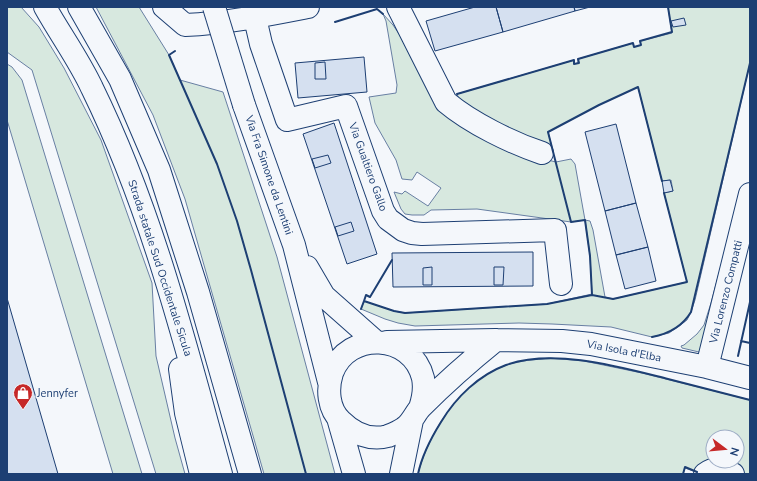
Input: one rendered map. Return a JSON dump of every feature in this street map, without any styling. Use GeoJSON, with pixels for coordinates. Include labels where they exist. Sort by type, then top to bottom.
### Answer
{"type":"FeatureCollection","features":[{"type":"Feature","properties":{"kind":"street","name":"Strada statale Sud Occidentale Sicula"},"geometry":{"type":"LineString","coordinates":[[37,7],[50,15],[92,87],[133,181],[171,295],[221,474]]}},
{"type":"Feature","properties":{"kind":"street"},"geometry":{"type":"LineString","coordinates":[[79,7],[120,79],[159,170],[198,292],[250,474]]}},
{"type":"Feature","properties":{"kind":"street"},"geometry":{"type":"LineString","coordinates":[[164,7],[185,25],[212,24],[255,18],[308,7]]}},
{"type":"Feature","properties":{"kind":"street","name":"Via Fra Simone da Lentini"},"geometry":{"type":"LineString","coordinates":[[214,7],[244,104],[294,245]]}},
{"type":"Feature","properties":{"kind":"street"},"geometry":{"type":"LineString","coordinates":[[398,7],[446,102],[459,113],[500,135],[524,147],[542,153]]}},
{"type":"Feature","properties":{"kind":"street","name":"Via Gualtiero Gallo"},"geometry":{"type":"LineString","coordinates":[[255,18],[261,44],[287,120],[346,106],[379,203],[388,219],[395,225],[412,233],[422,234],[555,230],[561,284]]}},
{"type":"Feature","properties":{"kind":"street","name":"Via Lorenzo Compatti"},"geometry":{"type":"LineString","coordinates":[[707,367],[746,227],[750,194]]}},
{"type":"Feature","properties":{"kind":"street"},"geometry":{"type":"LineString","coordinates":[[294,245],[324,296],[380,342],[401,349],[415,361],[423,378],[423,397],[416,414],[401,474]]}},
{"type":"Feature","properties":{"kind":"street"},"geometry":{"type":"LineString","coordinates":[[294,245],[329,382],[330,401],[338,418],[354,474]]}},
{"type":"Feature","properties":{"kind":"street"},"geometry":{"type":"LineString","coordinates":[[171,295],[186,413],[201,474]]}},
{"type":"Feature","properties":{"kind":"street"},"geometry":{"type":"LineString","coordinates":[[338,418],[351,430],[368,437],[387,436],[404,428],[455,375],[496,340]]}},
{"type":"Feature","properties":{"kind":"street","name":"Via Isola d'Elba"},"geometry":{"type":"LineString","coordinates":[[380,342],[496,340],[562,341],[591,344],[707,367],[750,378]]}},
{"type":"Feature","properties":{"kind":"street"},"geometry":{"type":"LineString","coordinates":[[329,382],[336,365],[348,351],[365,343],[380,342]]}},
{"type":"Feature","properties":{"kind":"street"},"geometry":{"type":"LineString","coordinates":[[705,474],[710,470],[715,469],[727,471],[733,474]]}},
{"type":"Feature","properties":{"kind":"shaded area"},"geometry":{"type":"Polygon","coordinates":[[[7,7],[21,7],[39,27],[64,68],[101,140],[152,283],[156,356],[185,474],[156,474],[32,70],[7,52],[7,7]]]}},
{"type":"Feature","properties":{"kind":"shaded area"},"geometry":{"type":"Polygon","coordinates":[[[96,7],[139,7],[169,55],[180,80],[223,92],[277,257],[335,474],[264,474],[185,199],[153,115],[96,7]]]}},
{"type":"Feature","properties":{"kind":"shaded area"},"geometry":{"type":"Polygon","coordinates":[[[668,7],[750,7],[750,63],[695,300],[687,320],[669,333],[652,337],[611,327],[552,324],[519,323],[415,326],[385,319],[361,309],[364,301],[405,313],[547,304],[592,294],[590,256],[585,220],[590,221],[593,230],[605,297],[613,299],[687,282],[664,193],[673,191],[671,180],[662,181],[638,87],[599,105],[548,132],[552,147],[534,145],[461,104],[457,94],[574,60],[574,64],[578,63],[578,59],[633,43],[634,47],[641,45],[640,41],[672,33],[668,7]]]}},
{"type":"Feature","properties":{"kind":"shaded area"},"geometry":{"type":"Polygon","coordinates":[[[383,14],[393,25],[412,53],[430,93],[535,157],[556,162],[571,159],[575,164],[585,220],[571,222],[477,209],[431,210],[424,215],[405,214],[401,209],[394,192],[402,194],[405,191],[428,206],[441,188],[417,172],[412,180],[402,179],[396,160],[375,123],[369,97],[396,93],[397,85],[386,21],[383,14]]]}},
{"type":"Feature","properties":{"kind":"shaded area"},"geometry":{"type":"Polygon","coordinates":[[[7,64],[12,67],[22,80],[142,474],[113,474],[7,120],[7,64]]]}},
{"type":"Feature","properties":{"kind":"shaded area"},"geometry":{"type":"Polygon","coordinates":[[[722,270],[703,352],[682,348],[681,346],[697,334],[704,325],[719,273],[722,270]]]}},
{"type":"Feature","properties":{"kind":"shaded area"},"geometry":{"type":"Polygon","coordinates":[[[549,358],[584,361],[642,373],[750,400],[750,474],[745,474],[738,469],[745,469],[745,429],[705,429],[705,466],[696,472],[685,468],[683,474],[418,474],[430,441],[439,424],[462,394],[491,372],[512,363],[549,358]]]}},
{"type":"Feature","properties":{"kind":"building"},"geometry":{"type":"Polygon","coordinates":[[[475,7],[496,7],[503,32],[435,51],[426,21],[475,7]]]}},
{"type":"Feature","properties":{"kind":"building"},"geometry":{"type":"Polygon","coordinates":[[[496,7],[574,7],[575,11],[503,32],[496,7]]]}},
{"type":"Feature","properties":{"kind":"building"},"geometry":{"type":"Polygon","coordinates":[[[574,7],[590,7],[575,11],[574,7]]]}},
{"type":"Feature","properties":{"kind":"building"},"geometry":{"type":"Polygon","coordinates":[[[684,18],[686,25],[673,27],[671,21],[684,18]]]}},
{"type":"Feature","properties":{"kind":"building"},"geometry":{"type":"Polygon","coordinates":[[[364,57],[367,92],[298,98],[295,63],[364,57]]]}},
{"type":"Feature","properties":{"kind":"building"},"geometry":{"type":"Polygon","coordinates":[[[325,62],[326,79],[315,79],[315,63],[325,62]]]}},
{"type":"Feature","properties":{"kind":"building"},"geometry":{"type":"Polygon","coordinates":[[[334,123],[377,254],[347,264],[303,134],[334,123]]]}},
{"type":"Feature","properties":{"kind":"building"},"geometry":{"type":"Polygon","coordinates":[[[616,124],[636,203],[605,211],[585,132],[616,124]]]}},
{"type":"Feature","properties":{"kind":"building"},"geometry":{"type":"Polygon","coordinates":[[[328,155],[331,163],[315,168],[312,159],[328,155]]]}},
{"type":"Feature","properties":{"kind":"building"},"geometry":{"type":"Polygon","coordinates":[[[670,180],[673,191],[664,193],[662,181],[670,180]]]}},
{"type":"Feature","properties":{"kind":"building"},"geometry":{"type":"Polygon","coordinates":[[[636,203],[648,247],[616,255],[605,211],[636,203]]]}},
{"type":"Feature","properties":{"kind":"building"},"geometry":{"type":"Polygon","coordinates":[[[351,222],[354,231],[338,236],[335,227],[351,222]]]}},
{"type":"Feature","properties":{"kind":"building"},"geometry":{"type":"Polygon","coordinates":[[[648,247],[656,281],[625,289],[616,255],[648,247]]]}},
{"type":"Feature","properties":{"kind":"building"},"geometry":{"type":"Polygon","coordinates":[[[533,252],[533,286],[393,287],[392,253],[533,252]]]}},
{"type":"Feature","properties":{"kind":"building"},"geometry":{"type":"Polygon","coordinates":[[[432,267],[432,285],[423,285],[423,268],[432,267]]]}},
{"type":"Feature","properties":{"kind":"building"},"geometry":{"type":"Polygon","coordinates":[[[494,267],[504,267],[503,285],[494,285],[494,267]]]}},
{"type":"Feature","properties":{"kind":"building"},"geometry":{"type":"Polygon","coordinates":[[[7,298],[58,474],[7,474],[7,298]]]}},
{"type":"Feature","properties":{"kind":"wall"},"geometry":{"type":"LineString","coordinates":[[457,94],[574,60],[574,64],[579,63],[578,59],[633,43],[634,47],[641,45],[640,41],[672,32],[668,7]]}},
{"type":"Feature","properties":{"kind":"wall"},"geometry":{"type":"LineString","coordinates":[[335,22],[377,9],[383,14]]}},
{"type":"Feature","properties":{"kind":"wall"},"geometry":{"type":"LineString","coordinates":[[175,51],[169,55],[217,164],[237,221],[306,474]]}},
{"type":"Feature","properties":{"kind":"wall"},"geometry":{"type":"LineString","coordinates":[[652,337],[664,334],[679,326],[691,312],[750,63]]}},
{"type":"Feature","properties":{"kind":"wall"},"geometry":{"type":"LineString","coordinates":[[592,295],[590,256],[585,220],[571,222],[548,132],[599,105],[638,87],[662,181]]}},
{"type":"Feature","properties":{"kind":"wall"},"geometry":{"type":"LineString","coordinates":[[361,309],[364,301],[405,313],[547,304],[592,295],[613,299],[687,282],[664,193]]}},
{"type":"Feature","properties":{"kind":"wall"},"geometry":{"type":"LineString","coordinates":[[364,301],[366,295],[370,297],[392,260]]}},
{"type":"Feature","properties":{"kind":"wall"},"geometry":{"type":"LineString","coordinates":[[738,356],[750,302]]}},
{"type":"Feature","properties":{"kind":"wall"},"geometry":{"type":"LineString","coordinates":[[741,341],[750,343]]}},
{"type":"Feature","properties":{"kind":"wall"},"geometry":{"type":"LineString","coordinates":[[418,474],[424,453],[434,434],[447,413],[461,396],[478,381],[496,369],[525,360],[545,358],[587,361],[649,374],[750,400]]}},
{"type":"Feature","properties":{"kind":"wall"},"geometry":{"type":"LineString","coordinates":[[683,474],[685,467],[697,472]]}},
{"type":"Feature","properties":{"kind":"place","name":"Jennyfer"},"geometry":{"type":"Point","coordinates":[23,410]}}]}
